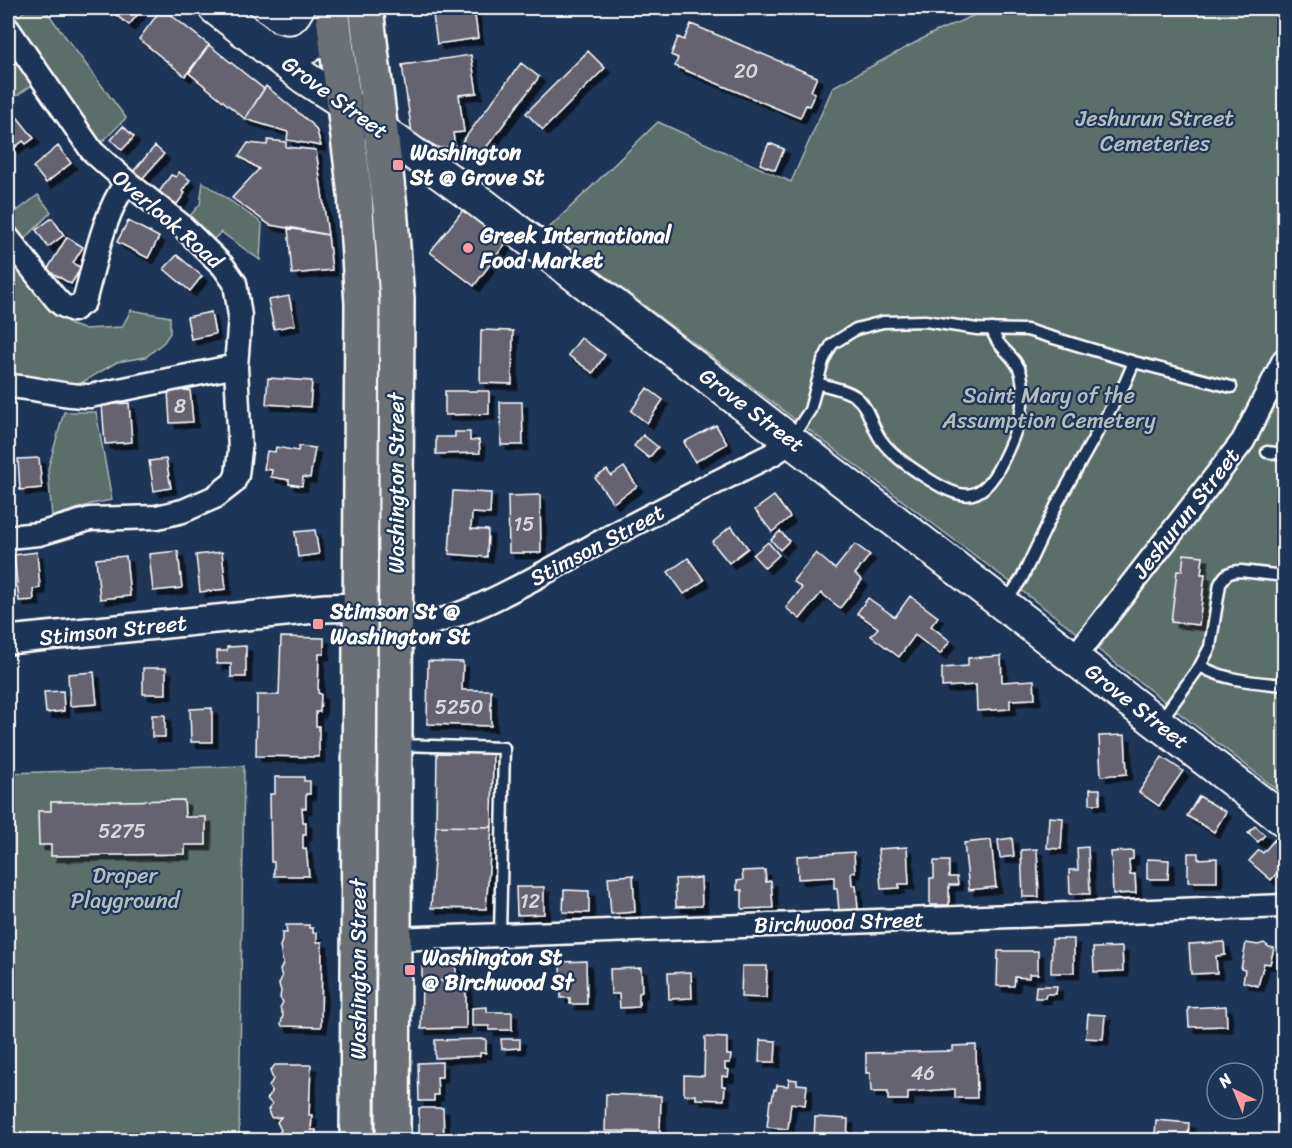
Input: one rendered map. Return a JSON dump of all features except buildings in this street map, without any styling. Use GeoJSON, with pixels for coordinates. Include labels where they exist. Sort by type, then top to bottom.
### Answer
{"type":"FeatureCollection","features":[{"type":"Feature","properties":{"kind":"main road","name":"Grove Street"},"geometry":{"type":"LineString","coordinates":[[215,8],[304,78],[345,103],[484,205],[1284,820]]}},
{"type":"Feature","properties":{"kind":"main road","name":"Washington Street"},"geometry":{"type":"LineString","coordinates":[[366,8],[390,207],[397,299],[393,1140]]}},
{"type":"Feature","properties":{"kind":"main road"},"geometry":{"type":"LineString","coordinates":[[266,46],[285,52],[303,50],[317,39],[328,24],[333,10]]}},
{"type":"Feature","properties":{"kind":"main road","name":"Washington Street"},"geometry":{"type":"LineString","coordinates":[[333,10],[355,194],[362,304],[357,1140]]}},
{"type":"Feature","properties":{"kind":"main road"},"geometry":{"type":"LineString","coordinates":[[361,618],[395,617]]}},
{"type":"Feature","properties":{"kind":"main road"},"geometry":{"type":"LineString","coordinates":[[359,904],[365,923],[370,930],[377,935],[393,939]]}},
{"type":"Feature","properties":{"kind":"street","name":"Overlook Road"},"geometry":{"type":"LineString","coordinates":[[8,29],[83,139],[101,160],[180,224],[230,274],[238,294],[240,316],[236,366],[240,450],[237,475],[233,483],[215,497],[167,516],[90,519],[39,534],[8,537]]}},
{"type":"Feature","properties":{"kind":"street"},"geometry":{"type":"LineString","coordinates":[[8,238],[62,305],[73,310],[84,302],[96,256],[113,206],[127,182]]}},
{"type":"Feature","properties":{"kind":"street","name":"Jeshurun Street"},"geometry":{"type":"LineString","coordinates":[[1074,658],[1243,441],[1284,360]]}},
{"type":"Feature","properties":{"kind":"street"},"geometry":{"type":"LineString","coordinates":[[8,386],[76,397],[90,396],[236,366]]}},
{"type":"Feature","properties":{"kind":"street","name":"Stimson Street"},"geometry":{"type":"LineString","coordinates":[[395,617],[407,628],[441,621],[515,588],[605,539],[771,455],[785,446],[790,439]]}},
{"type":"Feature","properties":{"kind":"street","name":"Stimson Street"},"geometry":{"type":"LineString","coordinates":[[8,640],[325,608],[361,618]]}},
{"type":"Feature","properties":{"kind":"street","name":"Birchwood Street"},"geometry":{"type":"LineString","coordinates":[[393,939],[1284,906]]}},
{"type":"Feature","properties":{"kind":"lane"},"geometry":{"type":"LineString","coordinates":[[790,439],[810,410],[825,355],[832,344],[849,332],[883,322],[925,321],[977,329],[1016,329],[1232,387]]}},
{"type":"Feature","properties":{"kind":"lane"},"geometry":{"type":"LineString","coordinates":[[817,383],[854,396],[865,408],[882,442],[903,462],[950,492],[968,495],[975,493],[990,483],[1003,460],[1017,425],[1023,397],[1018,366],[996,340],[992,329]]}},
{"type":"Feature","properties":{"kind":"lane"},"geometry":{"type":"LineString","coordinates":[[1004,604],[1022,578],[1058,502],[1125,383],[1134,362]]}},
{"type":"Feature","properties":{"kind":"lane"},"geometry":{"type":"LineString","coordinates":[[1267,452],[1284,454]]}},
{"type":"Feature","properties":{"kind":"lane"},"geometry":{"type":"LineString","coordinates":[[1159,723],[1200,666],[1210,647],[1220,584],[1225,575],[1241,571],[1284,576]]}},
{"type":"Feature","properties":{"kind":"lane"},"geometry":{"type":"LineString","coordinates":[[1200,666],[1214,674],[1231,679],[1284,685]]}},
{"type":"Feature","properties":{"kind":"lane"},"geometry":{"type":"LineString","coordinates":[[394,745],[504,748],[500,935]]}},
{"type":"Feature","properties":{"kind":"green space"},"geometry":{"type":"Polygon","coordinates":[[[29,8],[44,8],[126,118],[99,145],[13,20],[29,8]]]}},
{"type":"Feature","properties":{"kind":"green space","name":"Saint Mary of the Assumption Cemetery"},"geometry":{"type":"Polygon","coordinates":[[[991,8],[1284,8],[1284,342],[1243,428],[1080,635],[546,231],[658,122],[791,182],[833,87],[933,33],[991,8]]]}},
{"type":"Feature","properties":{"kind":"green space"},"geometry":{"type":"Polygon","coordinates":[[[15,59],[32,85],[8,102],[8,64],[15,59]]]}},
{"type":"Feature","properties":{"kind":"green space"},"geometry":{"type":"Polygon","coordinates":[[[203,182],[262,223],[260,260],[221,232],[210,243],[185,222],[200,204],[203,182]]]}},
{"type":"Feature","properties":{"kind":"green space"},"geometry":{"type":"Polygon","coordinates":[[[38,195],[51,212],[22,242],[8,225],[8,198],[17,211],[38,195]]]}},
{"type":"Feature","properties":{"kind":"green space"},"geometry":{"type":"Polygon","coordinates":[[[8,247],[71,325],[84,329],[122,327],[131,310],[170,317],[170,333],[164,342],[146,357],[117,362],[78,385],[8,379],[8,247]]]}},
{"type":"Feature","properties":{"kind":"green space"},"geometry":{"type":"Polygon","coordinates":[[[1284,383],[1284,795],[1095,647],[1258,440],[1284,383]]]}},
{"type":"Feature","properties":{"kind":"green space"},"geometry":{"type":"Polygon","coordinates":[[[64,412],[96,412],[112,500],[91,504],[52,517],[48,469],[64,412]]]}},
{"type":"Feature","properties":{"kind":"green space","name":"Draper Playground"},"geometry":{"type":"Polygon","coordinates":[[[244,766],[239,1140],[103,1140],[8,1134],[8,773],[244,766]]]}},
{"type":"Feature","properties":{"kind":"place","name":"Washington St @ Grove St"},"geometry":{"type":"Point","coordinates":[398,165]}},
{"type":"Feature","properties":{"kind":"place","name":"Greek International Food Market"},"geometry":{"type":"Point","coordinates":[468,248]}},
{"type":"Feature","properties":{"kind":"place","name":"Stimson St @ Washington St"},"geometry":{"type":"Point","coordinates":[318,624]}},
{"type":"Feature","properties":{"kind":"place","name":"Washington St @ Birchwood St"},"geometry":{"type":"Point","coordinates":[410,970]}},
{"type":"Feature","properties":{"kind":"park label","name":"Jeshurun Street Cemeteries"},"geometry":{"type":"Point","coordinates":[1155,130]}}]}
